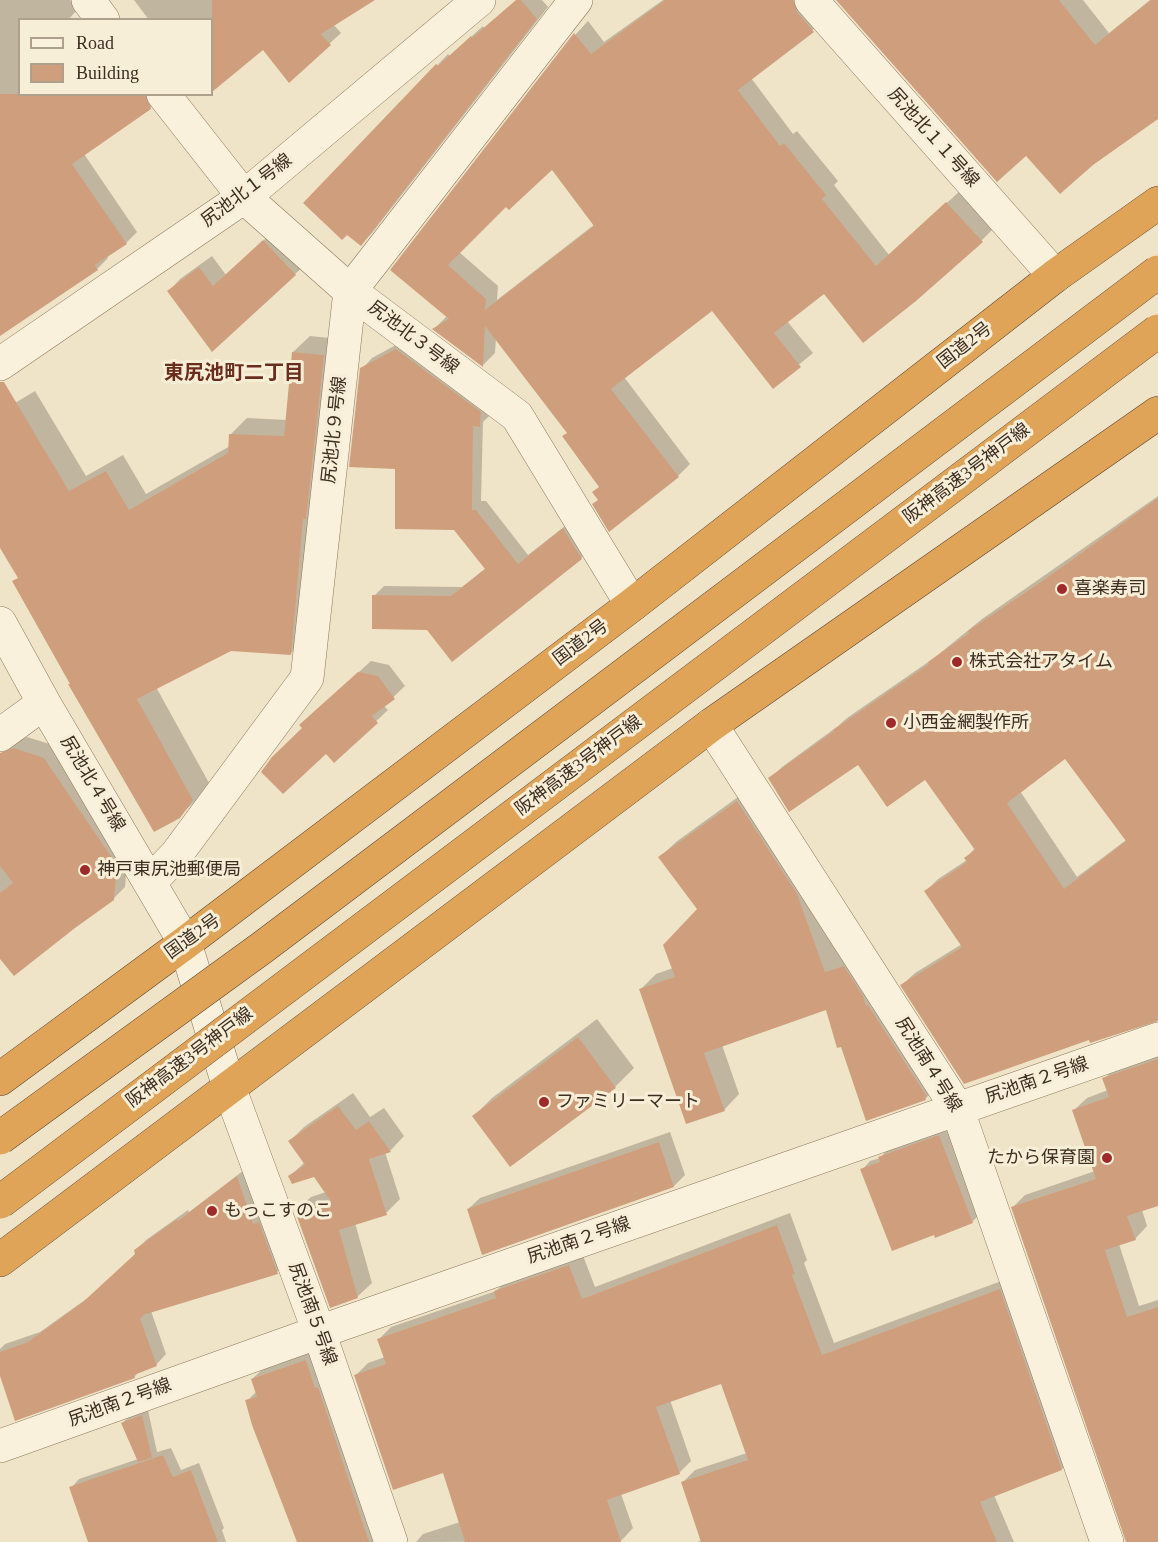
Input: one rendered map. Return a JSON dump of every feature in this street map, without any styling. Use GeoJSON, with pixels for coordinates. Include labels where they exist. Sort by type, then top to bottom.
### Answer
{"type":"FeatureCollection","features":[{"type":"Feature","properties":{"kind":"highway","name":"国道2号"},"geometry":{"type":"LineString","coordinates":[[0,1079],[186,943],[632,605],[1055,276],[1158,203]]}},
{"type":"Feature","properties":{"kind":"highway"},"geometry":{"type":"LineString","coordinates":[[0,1138],[263,947],[1158,272]]}},
{"type":"Feature","properties":{"kind":"highway","name":"阪神高速3号神戸線"},"geometry":{"type":"LineString","coordinates":[[0,1202],[1158,330]]}},
{"type":"Feature","properties":{"kind":"highway"},"geometry":{"type":"LineString","coordinates":[[0,1260],[711,724],[1158,413]]}},
{"type":"Feature","properties":{"kind":"street"},"geometry":{"type":"LineString","coordinates":[[88,0],[102,18]]}},
{"type":"Feature","properties":{"kind":"street","name":"尻池北１号線"},"geometry":{"type":"LineString","coordinates":[[0,364],[244,197],[479,0]]}},
{"type":"Feature","properties":{"kind":"street"},"geometry":{"type":"LineString","coordinates":[[350,291],[576,0]]}},
{"type":"Feature","properties":{"kind":"street","name":"尻池北１１号線"},"geometry":{"type":"LineString","coordinates":[[811,0],[1055,276]]}},
{"type":"Feature","properties":{"kind":"street","name":"尻池北３号線"},"geometry":{"type":"LineString","coordinates":[[165,96],[244,197],[350,291],[517,416],[632,605]]}},
{"type":"Feature","properties":{"kind":"street","name":"尻池北９号線"},"geometry":{"type":"LineString","coordinates":[[150,882],[176,855],[308,678],[350,291]]}},
{"type":"Feature","properties":{"kind":"street","name":"尻池北４号線"},"geometry":{"type":"LineString","coordinates":[[0,623],[44,703],[186,943]]}},
{"type":"Feature","properties":{"kind":"street"},"geometry":{"type":"LineString","coordinates":[[0,735],[44,703]]}},
{"type":"Feature","properties":{"kind":"street","name":"尻池南４号線"},"geometry":{"type":"LineString","coordinates":[[711,724],[957,1108],[1107,1542]]}},
{"type":"Feature","properties":{"kind":"street","name":"尻池南５号線"},"geometry":{"type":"LineString","coordinates":[[186,943],[229,1087],[319,1332],[391,1542]]}},
{"type":"Feature","properties":{"kind":"street","name":"尻池南２号線"},"geometry":{"type":"LineString","coordinates":[[0,1446],[1158,1039]]}},
{"type":"Feature","properties":{"kind":"building"},"geometry":{"type":"Polygon","coordinates":[[[212,0],[375,0],[321,34],[331,45],[289,83],[263,50],[213,91],[212,0]]]}},
{"type":"Feature","properties":{"kind":"building"},"geometry":{"type":"Polygon","coordinates":[[[516,0],[521,0],[537,19],[361,246],[347,235],[342,240],[303,203],[436,64],[438,66],[516,0]]]}},
{"type":"Feature","properties":{"kind":"building"},"geometry":{"type":"Polygon","coordinates":[[[665,0],[793,0],[797,12],[814,32],[738,90],[780,146],[784,143],[826,195],[822,199],[876,266],[946,202],[983,242],[916,301],[863,343],[824,294],[774,333],[801,367],[773,389],[712,311],[611,389],[679,477],[609,532],[592,504],[598,500],[592,492],[599,487],[562,436],[567,433],[485,326],[483,367],[432,329],[449,319],[390,270],[574,33],[591,54],[665,0]],[[552,170],[509,210],[506,207],[448,265],[486,299],[485,310],[594,226],[552,170]]]}},
{"type":"Feature","properties":{"kind":"building"},"geometry":{"type":"Polygon","coordinates":[[[836,0],[1059,0],[1095,45],[1151,0],[1158,0],[1158,119],[1093,165],[1060,194],[1026,156],[997,182],[836,0]]]}},
{"type":"Feature","properties":{"kind":"building"},"geometry":{"type":"Polygon","coordinates":[[[0,94],[146,96],[151,109],[72,164],[127,244],[95,265],[98,270],[0,336],[0,94]]]}},
{"type":"Feature","properties":{"kind":"building"},"geometry":{"type":"Polygon","coordinates":[[[263,240],[296,275],[212,352],[167,291],[199,267],[213,286],[263,240]]]}},
{"type":"Feature","properties":{"kind":"building"},"geometry":{"type":"Polygon","coordinates":[[[396,349],[481,412],[480,427],[473,426],[472,510],[476,510],[518,564],[563,528],[582,559],[452,662],[427,630],[372,629],[372,595],[451,596],[485,569],[454,530],[395,529],[395,469],[349,467],[360,368],[396,349]]]}},
{"type":"Feature","properties":{"kind":"building"},"geometry":{"type":"Polygon","coordinates":[[[292,352],[324,355],[306,519],[303,519],[291,655],[231,651],[137,699],[193,800],[180,818],[154,832],[68,684],[70,684],[12,581],[18,578],[0,548],[0,382],[4,382],[69,491],[106,471],[129,510],[228,453],[229,434],[284,436],[292,352]]]}},
{"type":"Feature","properties":{"kind":"building"},"geometry":{"type":"Polygon","coordinates":[[[1158,498],[1158,1021],[1090,1043],[1089,1040],[964,1084],[900,985],[962,947],[924,891],[967,862],[964,858],[975,850],[925,780],[887,807],[858,765],[789,812],[768,778],[929,664],[928,662],[969,633],[968,631],[1158,498]],[[1065,759],[1007,803],[1064,889],[1126,841],[1065,759]]]}},
{"type":"Feature","properties":{"kind":"building"},"geometry":{"type":"Polygon","coordinates":[[[358,672],[378,676],[395,699],[372,716],[378,723],[334,763],[326,754],[283,794],[261,772],[272,757],[302,728],[299,725],[358,672]]]}},
{"type":"Feature","properties":{"kind":"building"},"geometry":{"type":"Polygon","coordinates":[[[14,748],[44,758],[117,865],[114,900],[14,976],[0,959],[0,893],[13,883],[0,866],[0,753],[14,748]]]}},
{"type":"Feature","properties":{"kind":"building"},"geometry":{"type":"Polygon","coordinates":[[[737,801],[797,894],[825,972],[844,966],[863,996],[866,1006],[868,1005],[927,1097],[925,1097],[926,1100],[866,1121],[841,1047],[837,1048],[826,1010],[704,1053],[725,1111],[686,1124],[639,989],[675,977],[663,945],[697,909],[658,857],[737,801]]]}},
{"type":"Feature","properties":{"kind":"building","name":"ファミリーマート"},"geometry":{"type":"Polygon","coordinates":[[[578,1037],[616,1088],[510,1167],[472,1116],[578,1037]]]}},
{"type":"Feature","properties":{"kind":"building"},"geometry":{"type":"Polygon","coordinates":[[[1158,1059],[1158,1206],[1127,1216],[1136,1240],[1105,1250],[1127,1317],[1158,1307],[1158,1542],[1126,1542],[1011,1207],[1096,1179],[1072,1110],[1109,1097],[1102,1078],[1158,1059]]]}},
{"type":"Feature","properties":{"kind":"building"},"geometry":{"type":"Polygon","coordinates":[[[338,1106],[356,1130],[369,1121],[391,1152],[369,1159],[387,1215],[339,1230],[358,1298],[330,1308],[295,1211],[330,1200],[314,1177],[292,1184],[288,1176],[305,1165],[288,1141],[338,1106]]]}},
{"type":"Feature","properties":{"kind":"building"},"geometry":{"type":"Polygon","coordinates":[[[939,1135],[973,1223],[892,1251],[860,1169],[880,1162],[878,1157],[939,1135]]]}},
{"type":"Feature","properties":{"kind":"building"},"geometry":{"type":"Polygon","coordinates":[[[659,1142],[674,1187],[482,1255],[467,1209],[659,1142]]]}},
{"type":"Feature","properties":{"kind":"building"},"geometry":{"type":"Polygon","coordinates":[[[237,1176],[253,1224],[259,1222],[278,1274],[143,1315],[140,1318],[157,1366],[134,1375],[135,1378],[15,1421],[0,1376],[0,1352],[28,1342],[83,1302],[135,1254],[134,1250],[177,1219],[178,1221],[237,1176]]]}},
{"type":"Feature","properties":{"kind":"building"},"geometry":{"type":"Polygon","coordinates":[[[777,1225],[795,1274],[792,1275],[822,1355],[1000,1289],[1062,1470],[980,1502],[997,1542],[701,1542],[681,1482],[748,1460],[721,1384],[656,1407],[680,1474],[607,1500],[621,1542],[465,1542],[443,1473],[393,1490],[354,1375],[386,1364],[377,1339],[496,1298],[494,1291],[569,1265],[582,1299],[777,1225]]]}},
{"type":"Feature","properties":{"kind":"building"},"geometry":{"type":"Polygon","coordinates":[[[306,1360],[315,1388],[318,1387],[369,1542],[297,1542],[252,1425],[245,1400],[257,1397],[251,1379],[306,1360]]]}},
{"type":"Feature","properties":{"kind":"building"},"geometry":{"type":"Polygon","coordinates":[[[142,1415],[152,1458],[138,1462],[121,1423],[142,1415]]]}},
{"type":"Feature","properties":{"kind":"building"},"geometry":{"type":"Polygon","coordinates":[[[163,1455],[173,1477],[191,1470],[218,1542],[88,1542],[69,1487],[163,1455]]]}},
{"type":"Feature","properties":{"kind":"place","name":"喜楽寿司"},"geometry":{"type":"Point","coordinates":[1062,589]}},
{"type":"Feature","properties":{"kind":"place","name":"株式会社アタイム"},"geometry":{"type":"Point","coordinates":[957,662]}},
{"type":"Feature","properties":{"kind":"place","name":"小西金網製作所"},"geometry":{"type":"Point","coordinates":[891,723]}},
{"type":"Feature","properties":{"kind":"place","name":"神戸東尻池郵便局"},"geometry":{"type":"Point","coordinates":[85,870]}},
{"type":"Feature","properties":{"kind":"place","name":"ファミリーマート"},"geometry":{"type":"Point","coordinates":[544,1102]}},
{"type":"Feature","properties":{"kind":"place","name":"たから保育園"},"geometry":{"type":"Point","coordinates":[1107,1158]}},
{"type":"Feature","properties":{"kind":"place","name":"もっこすのこ"},"geometry":{"type":"Point","coordinates":[212,1211]}},
{"type":"Feature","properties":{"kind":"district","name":"東尻池町二丁目"},"geometry":{"type":"Point","coordinates":[234,374]}}]}
